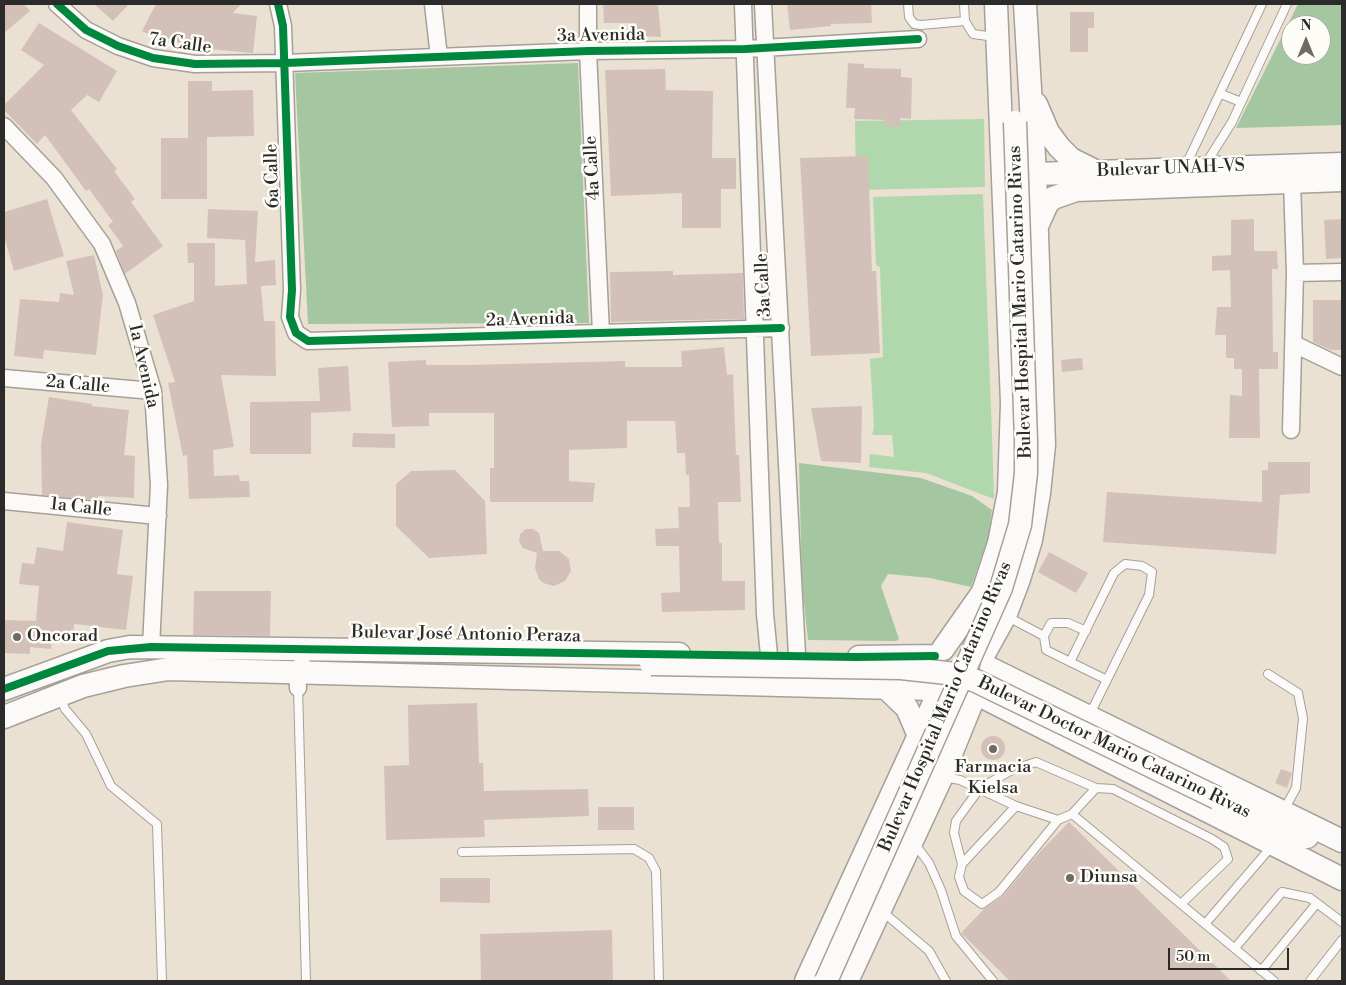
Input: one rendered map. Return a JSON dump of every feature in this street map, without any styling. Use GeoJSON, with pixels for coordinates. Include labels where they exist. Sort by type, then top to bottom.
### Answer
{"type":"FeatureCollection","features":[{"type":"Feature","properties":{"kind":"main road"},"geometry":{"type":"LineString","coordinates":[[1012,54],[1025,7]]}},
{"type":"Feature","properties":{"kind":"main road","name":"Bulevar Hospital Mario Catarino Rivas"},"geometry":{"type":"LineString","coordinates":[[988,662],[1019,579],[1030,540],[1039,494],[1044,445],[1035,174],[1025,7]]}},
{"type":"Feature","properties":{"kind":"main road"},"geometry":{"type":"LineString","coordinates":[[996,8],[1012,54]]}},
{"type":"Feature","properties":{"kind":"main road","name":"Bulevar Hospital Mario Catarino Rivas"},"geometry":{"type":"LineString","coordinates":[[939,652],[983,592],[999,543],[1009,492],[1012,403],[996,8]]}},
{"type":"Feature","properties":{"kind":"main road","name":"Bulevar Hospital Mario Catarino Rivas"},"geometry":{"type":"LineString","coordinates":[[826,981],[1001,588],[1020,525],[1026,473],[1026,441],[1012,54]]}},
{"type":"Feature","properties":{"kind":"main road"},"geometry":{"type":"LineString","coordinates":[[1030,90],[1048,132],[1059,147],[1071,159],[1096,171]]}},
{"type":"Feature","properties":{"kind":"main road","name":"Bulevar UNAH-VS"},"geometry":{"type":"LineString","coordinates":[[1003,188],[1035,174],[1342,164]]}},
{"type":"Feature","properties":{"kind":"main road","name":"Bulevar UNAH-VS"},"geometry":{"type":"LineString","coordinates":[[1036,227],[1047,204],[1053,198],[1076,190],[1342,180]]}},
{"type":"Feature","properties":{"kind":"main road"},"geometry":{"type":"LineString","coordinates":[[936,692],[930,672],[939,652],[960,643],[977,648],[988,662],[1089,716],[1342,842]]}},
{"type":"Feature","properties":{"kind":"main road","name":"Bulevar José Antonio Peraza"},"geometry":{"type":"LineString","coordinates":[[4,689],[108,651],[151,646],[768,655],[939,652]]}},
{"type":"Feature","properties":{"kind":"main road"},"geometry":{"type":"LineString","coordinates":[[566,652],[600,663]]}},
{"type":"Feature","properties":{"kind":"main road"},"geometry":{"type":"LineString","coordinates":[[4,717],[60,694],[124,676],[169,669],[297,679],[567,678],[884,686],[936,692],[954,703],[976,699],[987,688],[988,662]]}},
{"type":"Feature","properties":{"kind":"main road"},"geometry":{"type":"LineString","coordinates":[[567,678],[600,663]]}},
{"type":"Feature","properties":{"kind":"main road","name":"Bulevar Doctor Mario Catarino Rivas"},"geometry":{"type":"LineString","coordinates":[[600,663],[901,668],[956,674],[976,681],[1296,836]]}},
{"type":"Feature","properties":{"kind":"main road"},"geometry":{"type":"LineString","coordinates":[[884,686],[907,708],[919,736]]}},
{"type":"Feature","properties":{"kind":"main road","name":"Bulevar Hospital Mario Catarino Rivas"},"geometry":{"type":"LineString","coordinates":[[806,981],[919,736],[936,692]]}},
{"type":"Feature","properties":{"kind":"main road"},"geometry":{"type":"LineString","coordinates":[[976,699],[1342,879]]}},
{"type":"Feature","properties":{"kind":"main road","name":"Bulevar Hospital Mario Catarino Rivas"},"geometry":{"type":"LineString","coordinates":[[847,981],[913,842],[976,699]]}},
{"type":"Feature","properties":{"kind":"main road"},"geometry":{"type":"LineString","coordinates":[[1296,836],[1342,842]]}},
{"type":"Feature","properties":{"kind":"main road"},"geometry":{"type":"LineString","coordinates":[[1296,836],[1323,868]]}},
{"type":"Feature","properties":{"kind":"street","name":"7a Calle"},"geometry":{"type":"LineString","coordinates":[[57,4],[86,30],[118,46],[153,58],[195,64],[285,63]]}},
{"type":"Feature","properties":{"kind":"street","name":"6a Calle"},"geometry":{"type":"LineString","coordinates":[[278,4],[283,26],[285,63],[292,290],[290,317],[296,333],[308,341]]}},
{"type":"Feature","properties":{"kind":"street"},"geometry":{"type":"LineString","coordinates":[[433,4],[439,56]]}},
{"type":"Feature","properties":{"kind":"street","name":"4a Calle"},"geometry":{"type":"LineString","coordinates":[[588,4],[588,51],[601,333]]}},
{"type":"Feature","properties":{"kind":"street","name":"3a Calle"},"geometry":{"type":"LineString","coordinates":[[743,4],[768,655],[772,669],[781,684]]}},
{"type":"Feature","properties":{"kind":"street","name":"3a Calle"},"geometry":{"type":"LineString","coordinates":[[763,4],[767,48],[797,655]]}},
{"type":"Feature","properties":{"kind":"street","name":"3a Avenida"},"geometry":{"type":"LineString","coordinates":[[285,63],[588,51],[745,49],[918,39]]}},
{"type":"Feature","properties":{"kind":"street","name":"1a Avenida"},"geometry":{"type":"LineString","coordinates":[[4,126],[54,178],[102,244],[128,303],[153,391],[159,485],[151,646]]}},
{"type":"Feature","properties":{"kind":"street"},"geometry":{"type":"LineString","coordinates":[[1291,430],[1295,273],[1292,181]]}},
{"type":"Feature","properties":{"kind":"street"},"geometry":{"type":"LineString","coordinates":[[1295,273],[1342,272]]}},
{"type":"Feature","properties":{"kind":"street","name":"2a Avenida"},"geometry":{"type":"LineString","coordinates":[[308,341],[781,328]]}},
{"type":"Feature","properties":{"kind":"street"},"geometry":{"type":"LineString","coordinates":[[1294,344],[1342,367]]}},
{"type":"Feature","properties":{"kind":"street","name":"2a Calle"},"geometry":{"type":"LineString","coordinates":[[4,378],[153,391]]}},
{"type":"Feature","properties":{"kind":"street","name":"1a Calle"},"geometry":{"type":"LineString","coordinates":[[4,501],[158,516]]}},
{"type":"Feature","properties":{"kind":"street"},"geometry":{"type":"LineString","coordinates":[[297,679],[305,659],[317,655],[390,649]]}},
{"type":"Feature","properties":{"kind":"lane"},"geometry":{"type":"LineString","coordinates":[[908,4],[909,17],[914,24],[965,22]]}},
{"type":"Feature","properties":{"kind":"lane"},"geometry":{"type":"LineString","coordinates":[[964,4],[965,22],[973,34],[996,38]]}},
{"type":"Feature","properties":{"kind":"lane"},"geometry":{"type":"LineString","coordinates":[[1193,168],[1221,94],[1262,4]]}},
{"type":"Feature","properties":{"kind":"lane"},"geometry":{"type":"LineString","coordinates":[[1193,168],[1232,122],[1287,4]]}},
{"type":"Feature","properties":{"kind":"lane"},"geometry":{"type":"LineString","coordinates":[[1221,94],[1241,102]]}},
{"type":"Feature","properties":{"kind":"lane"},"geometry":{"type":"LineString","coordinates":[[1070,662],[1114,573],[1126,564],[1142,566],[1152,572],[1149,596],[1089,716]]}},
{"type":"Feature","properties":{"kind":"lane"},"geometry":{"type":"LineString","coordinates":[[1005,616],[1044,636]]}},
{"type":"Feature","properties":{"kind":"lane"},"geometry":{"type":"LineString","coordinates":[[1086,631],[1068,623],[1051,623],[1044,636],[1046,650],[1107,680]]}},
{"type":"Feature","properties":{"kind":"lane"},"geometry":{"type":"LineString","coordinates":[[1268,674],[1298,693],[1303,718],[1296,788],[1283,811]]}},
{"type":"Feature","properties":{"kind":"lane"},"geometry":{"type":"LineString","coordinates":[[297,679],[306,981]]}},
{"type":"Feature","properties":{"kind":"lane"},"geometry":{"type":"LineString","coordinates":[[60,694],[65,709],[86,734],[111,786],[156,824],[162,981]]}},
{"type":"Feature","properties":{"kind":"lane"},"geometry":{"type":"LineString","coordinates":[[1096,788],[1072,814],[1058,820],[999,892],[982,904],[964,891],[960,877],[962,864],[954,826],[980,788],[1012,770],[1036,762],[1096,788],[1113,789],[1123,792],[1224,847],[1228,859],[1181,904]]}},
{"type":"Feature","properties":{"kind":"lane"},"geometry":{"type":"LineString","coordinates":[[942,776],[980,788],[1016,806],[1058,820]]}},
{"type":"Feature","properties":{"kind":"lane"},"geometry":{"type":"LineString","coordinates":[[962,864],[1016,806]]}},
{"type":"Feature","properties":{"kind":"lane"},"geometry":{"type":"LineString","coordinates":[[1072,814],[1274,981]]}},
{"type":"Feature","properties":{"kind":"lane"},"geometry":{"type":"LineString","coordinates":[[913,842],[929,863],[941,890],[956,936],[993,981]]}},
{"type":"Feature","properties":{"kind":"lane"},"geometry":{"type":"LineString","coordinates":[[1205,924],[1273,844]]}},
{"type":"Feature","properties":{"kind":"lane"},"geometry":{"type":"LineString","coordinates":[[462,852],[634,849],[650,858],[656,870],[659,981]]}},
{"type":"Feature","properties":{"kind":"lane"},"geometry":{"type":"LineString","coordinates":[[1235,948],[1282,892],[1310,898],[1342,922]]}},
{"type":"Feature","properties":{"kind":"lane"},"geometry":{"type":"LineString","coordinates":[[1261,971],[1318,903]]}},
{"type":"Feature","properties":{"kind":"lane"},"geometry":{"type":"LineString","coordinates":[[880,910],[929,951],[946,981]]}},
{"type":"Feature","properties":{"kind":"lane"},"geometry":{"type":"LineString","coordinates":[[1310,981],[1342,940]]}},
{"type":"Feature","properties":{"kind":"green space"},"geometry":{"type":"Polygon","coordinates":[[[1298,4],[1342,4],[1342,125],[1236,128],[1281,38],[1281,65],[1331,65],[1331,15],[1292,15],[1298,4]]]}},
{"type":"Feature","properties":{"kind":"green space"},"geometry":{"type":"Polygon","coordinates":[[[578,63],[589,323],[308,324],[295,73],[578,63]]]}},
{"type":"Feature","properties":{"kind":"green space"},"geometry":{"type":"Polygon","coordinates":[[[984,119],[985,187],[856,190],[855,121],[984,119]]]}},
{"type":"Feature","properties":{"kind":"green space"},"geometry":{"type":"Polygon","coordinates":[[[983,194],[994,499],[926,473],[869,467],[870,454],[894,457],[892,435],[872,435],[874,427],[870,359],[883,357],[880,267],[876,265],[873,197],[983,194]]]}},
{"type":"Feature","properties":{"kind":"green space"},"geometry":{"type":"Polygon","coordinates":[[[799,463],[921,478],[972,496],[992,510],[988,538],[971,587],[930,578],[888,574],[881,586],[899,639],[896,641],[808,640],[802,585],[799,463]]]}},
{"type":"Feature","properties":{"kind":"building"},"geometry":{"type":"Polygon","coordinates":[[[4,4],[24,4],[30,11],[4,33],[4,4]]]}},
{"type":"Feature","properties":{"kind":"building"},"geometry":{"type":"Polygon","coordinates":[[[94,4],[129,4],[113,21],[94,4]]]}},
{"type":"Feature","properties":{"kind":"building"},"geometry":{"type":"Polygon","coordinates":[[[156,4],[241,4],[233,13],[257,16],[253,53],[199,48],[198,51],[165,37],[163,41],[142,31],[156,4]]]}},
{"type":"Feature","properties":{"kind":"building"},"geometry":{"type":"Polygon","coordinates":[[[603,4],[658,4],[661,37],[639,36],[636,23],[604,23],[603,4]]]}},
{"type":"Feature","properties":{"kind":"building"},"geometry":{"type":"Polygon","coordinates":[[[787,4],[871,4],[872,23],[831,24],[831,26],[790,30],[787,4]]]}},
{"type":"Feature","properties":{"kind":"building"},"geometry":{"type":"Polygon","coordinates":[[[1070,12],[1094,12],[1094,28],[1088,28],[1088,52],[1070,52],[1070,12]]]}},
{"type":"Feature","properties":{"kind":"building"},"geometry":{"type":"Polygon","coordinates":[[[39,23],[117,71],[99,102],[87,95],[71,110],[117,169],[114,171],[135,199],[131,202],[163,246],[125,274],[116,251],[123,246],[108,225],[113,222],[89,189],[86,191],[45,135],[37,144],[4,110],[4,105],[44,65],[21,50],[39,23]]]}},
{"type":"Feature","properties":{"kind":"building"},"geometry":{"type":"Polygon","coordinates":[[[848,63],[864,64],[864,68],[901,69],[901,77],[912,78],[911,119],[900,118],[900,127],[885,126],[885,120],[854,119],[855,108],[846,108],[848,63]]]}},
{"type":"Feature","properties":{"kind":"building"},"geometry":{"type":"Polygon","coordinates":[[[665,69],[666,90],[713,91],[712,158],[736,158],[736,189],[721,189],[721,228],[682,228],[682,193],[611,196],[605,70],[665,69]]]}},
{"type":"Feature","properties":{"kind":"building"},"geometry":{"type":"Polygon","coordinates":[[[188,81],[212,81],[212,91],[253,90],[254,136],[207,137],[207,199],[161,199],[161,138],[188,138],[188,81]]]}},
{"type":"Feature","properties":{"kind":"building"},"geometry":{"type":"Polygon","coordinates":[[[868,156],[872,271],[876,271],[880,353],[811,356],[800,158],[868,156]]]}},
{"type":"Feature","properties":{"kind":"building"},"geometry":{"type":"Polygon","coordinates":[[[47,199],[64,256],[14,271],[4,236],[4,212],[47,199]]]}},
{"type":"Feature","properties":{"kind":"building"},"geometry":{"type":"Polygon","coordinates":[[[208,209],[258,211],[255,262],[275,260],[276,285],[261,286],[264,321],[275,321],[276,376],[221,375],[234,447],[213,450],[214,476],[239,475],[240,481],[249,481],[250,497],[189,499],[187,455],[183,456],[168,383],[175,382],[153,315],[194,301],[194,263],[188,263],[187,243],[215,243],[215,286],[247,284],[245,240],[207,238],[208,209]]]}},
{"type":"Feature","properties":{"kind":"building"},"geometry":{"type":"Polygon","coordinates":[[[1254,219],[1254,251],[1277,251],[1278,269],[1272,269],[1273,352],[1278,352],[1278,369],[1259,369],[1260,438],[1229,438],[1230,395],[1242,396],[1242,369],[1234,369],[1234,358],[1226,358],[1226,335],[1215,335],[1217,307],[1231,307],[1230,270],[1212,271],[1212,256],[1231,255],[1231,220],[1254,219]]]}},
{"type":"Feature","properties":{"kind":"building"},"geometry":{"type":"Polygon","coordinates":[[[1342,219],[1342,258],[1326,259],[1324,220],[1342,219]]]}},
{"type":"Feature","properties":{"kind":"building"},"geometry":{"type":"Polygon","coordinates":[[[94,255],[103,295],[96,355],[44,350],[43,359],[14,356],[20,299],[59,302],[60,293],[74,295],[66,261],[94,255]]]}},
{"type":"Feature","properties":{"kind":"building"},"geometry":{"type":"Polygon","coordinates":[[[673,271],[673,275],[743,273],[744,319],[611,322],[610,272],[673,271]]]}},
{"type":"Feature","properties":{"kind":"building"},"geometry":{"type":"Polygon","coordinates":[[[1313,300],[1342,300],[1342,350],[1331,350],[1313,342],[1313,300]]]}},
{"type":"Feature","properties":{"kind":"building"},"geometry":{"type":"Polygon","coordinates":[[[724,347],[727,375],[733,374],[736,455],[739,455],[741,502],[718,502],[719,543],[722,543],[722,581],[745,581],[745,610],[662,612],[661,593],[680,592],[679,546],[656,546],[655,529],[679,528],[678,507],[690,507],[689,475],[686,475],[685,453],[677,453],[675,421],[627,421],[627,448],[569,450],[569,481],[595,483],[593,502],[490,502],[490,468],[494,468],[494,413],[429,413],[429,426],[392,427],[388,362],[426,360],[426,365],[468,365],[625,361],[625,367],[682,367],[681,351],[724,347]]]}},
{"type":"Feature","properties":{"kind":"building"},"geometry":{"type":"Polygon","coordinates":[[[1082,358],[1083,370],[1062,372],[1061,360],[1082,358]]]}},
{"type":"Feature","properties":{"kind":"building"},"geometry":{"type":"Polygon","coordinates":[[[348,366],[351,411],[311,413],[311,454],[250,454],[250,402],[320,401],[318,368],[348,366]]]}},
{"type":"Feature","properties":{"kind":"building"},"geometry":{"type":"Polygon","coordinates":[[[49,397],[92,404],[92,406],[129,410],[124,455],[135,456],[134,498],[98,496],[98,499],[83,499],[42,495],[41,444],[49,397]]]}},
{"type":"Feature","properties":{"kind":"building"},"geometry":{"type":"Polygon","coordinates":[[[862,406],[861,463],[821,461],[811,408],[862,406]]]}},
{"type":"Feature","properties":{"kind":"building"},"geometry":{"type":"Polygon","coordinates":[[[353,433],[395,434],[395,448],[352,447],[353,433]]]}},
{"type":"Feature","properties":{"kind":"building"},"geometry":{"type":"Polygon","coordinates":[[[1268,462],[1310,462],[1310,493],[1280,495],[1276,554],[1103,542],[1107,492],[1262,502],[1262,470],[1268,470],[1268,462]]]}},
{"type":"Feature","properties":{"kind":"building"},"geometry":{"type":"Polygon","coordinates":[[[455,470],[485,501],[487,554],[429,558],[396,526],[396,484],[411,471],[455,470]]]}},
{"type":"Feature","properties":{"kind":"building"},"geometry":{"type":"Polygon","coordinates":[[[67,522],[123,530],[117,574],[133,576],[126,630],[74,624],[73,639],[52,637],[51,649],[30,647],[30,654],[4,653],[4,620],[36,621],[39,586],[19,584],[22,563],[34,564],[37,547],[63,551],[67,522]]]}},
{"type":"Feature","properties":{"kind":"building"},"geometry":{"type":"Polygon","coordinates":[[[526,529],[533,529],[539,533],[543,551],[559,551],[569,559],[571,571],[565,581],[554,586],[543,583],[539,579],[535,568],[537,553],[523,548],[519,542],[520,534],[526,529]]]}},
{"type":"Feature","properties":{"kind":"building"},"geometry":{"type":"Polygon","coordinates":[[[1049,552],[1088,573],[1076,593],[1038,572],[1049,552]]]}},
{"type":"Feature","properties":{"kind":"building"},"geometry":{"type":"Polygon","coordinates":[[[194,591],[271,591],[270,636],[193,635],[194,591]]]}},
{"type":"Feature","properties":{"kind":"building"},"geometry":{"type":"Polygon","coordinates":[[[477,703],[479,763],[483,763],[484,791],[588,789],[589,816],[484,820],[485,837],[386,840],[384,766],[409,765],[408,705],[477,703]]]}},
{"type":"Feature","properties":{"kind":"building","name":"Farmacia Kielsa"},"geometry":{"type":"Polygon","coordinates":[[[993,736],[1002,739],[1005,748],[1002,757],[993,760],[984,757],[981,748],[984,739],[993,736]]]}},
{"type":"Feature","properties":{"kind":"building"},"geometry":{"type":"Polygon","coordinates":[[[1281,769],[1292,773],[1287,788],[1275,783],[1281,769]]]}},
{"type":"Feature","properties":{"kind":"building"},"geometry":{"type":"Polygon","coordinates":[[[598,807],[634,807],[634,830],[598,830],[598,807]]]}},
{"type":"Feature","properties":{"kind":"building","name":"Diunsa"},"geometry":{"type":"Polygon","coordinates":[[[1069,822],[1231,981],[1010,981],[963,935],[961,933],[984,909],[1003,896],[1035,857],[1069,822]]]}},
{"type":"Feature","properties":{"kind":"building"},"geometry":{"type":"Polygon","coordinates":[[[440,878],[490,878],[490,903],[440,902],[440,878]]]}},
{"type":"Feature","properties":{"kind":"building"},"geometry":{"type":"Polygon","coordinates":[[[612,930],[613,981],[481,981],[480,934],[612,930]]]}},
{"type":"Feature","properties":{"kind":"cycle path"},"geometry":{"type":"LineString","coordinates":[[57,4],[86,30],[118,46],[153,58],[195,64],[285,63],[588,51],[745,49],[918,39]]}},
{"type":"Feature","properties":{"kind":"cycle path"},"geometry":{"type":"LineString","coordinates":[[278,4],[283,26],[292,290],[290,317],[296,333],[308,341],[781,328]]}},
{"type":"Feature","properties":{"kind":"cycle path"},"geometry":{"type":"LineString","coordinates":[[4,689],[108,651],[151,647],[856,657],[935,656]]}},
{"type":"Feature","properties":{"kind":"place","name":"Oncorad"},"geometry":{"type":"Point","coordinates":[17,637]}},
{"type":"Feature","properties":{"kind":"place","name":"Farmacia Kielsa"},"geometry":{"type":"Point","coordinates":[993,749]}},
{"type":"Feature","properties":{"kind":"place","name":"Diunsa"},"geometry":{"type":"Point","coordinates":[1070,878]}}]}
